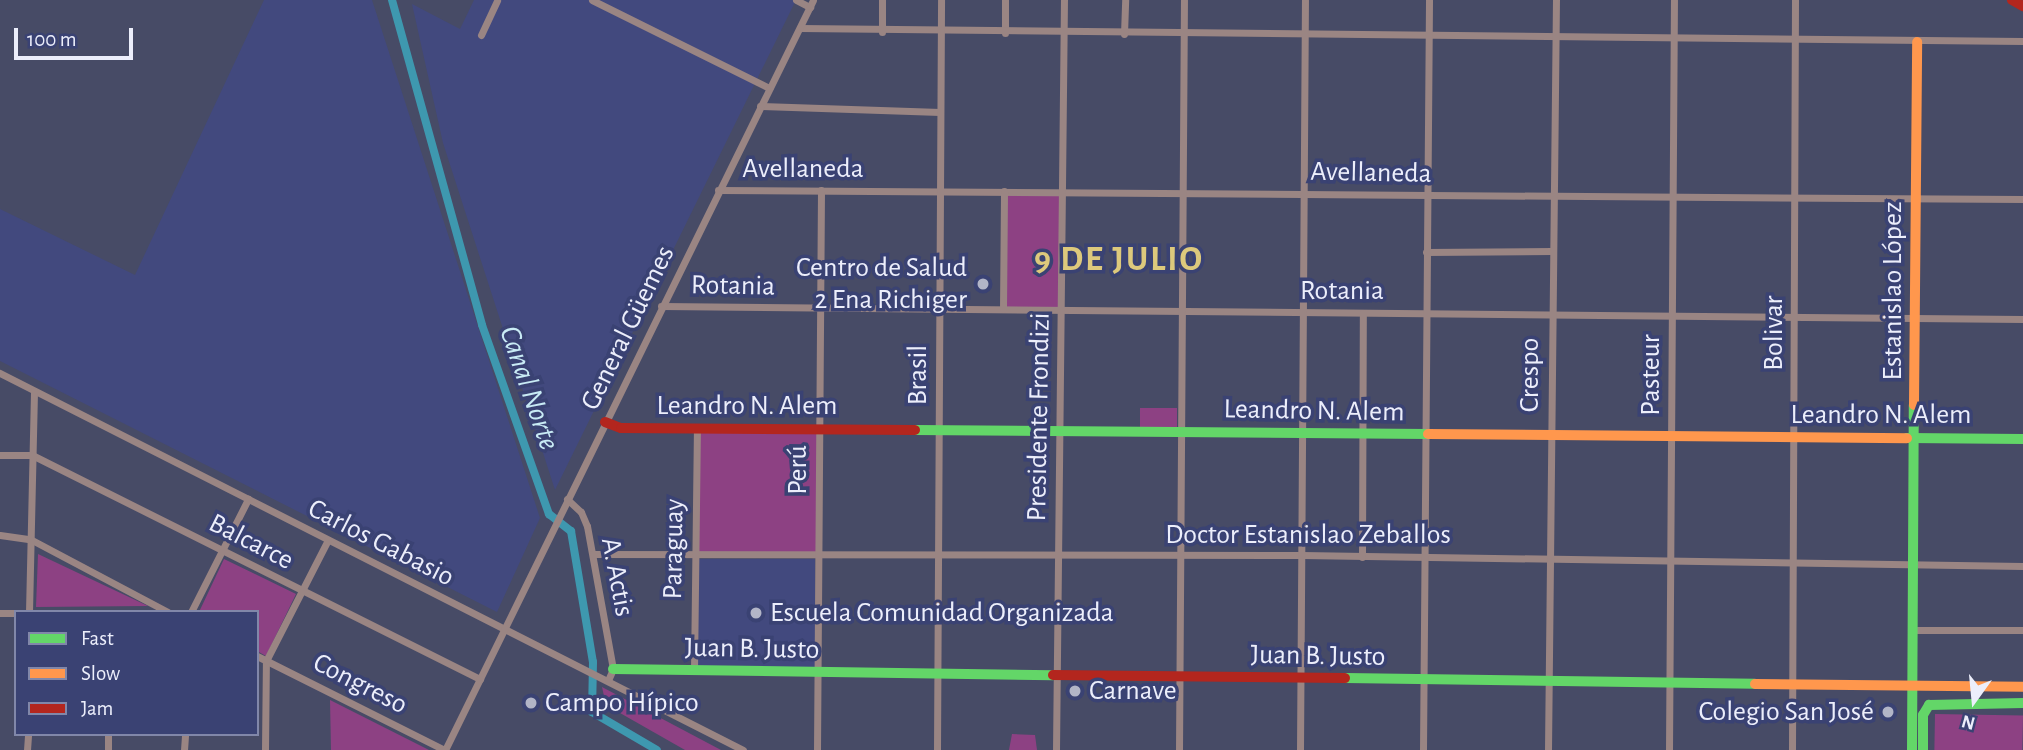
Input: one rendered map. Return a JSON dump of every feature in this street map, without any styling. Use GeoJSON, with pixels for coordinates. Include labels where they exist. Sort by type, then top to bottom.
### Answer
{"type":"FeatureCollection","features":[{"type":"Feature","properties":{"kind":"street"},"geometry":{"type":"LineString","coordinates":[[481,34],[497,0]]}},
{"type":"Feature","properties":{"kind":"street"},"geometry":{"type":"LineString","coordinates":[[592,0],[769,88]]}},
{"type":"Feature","properties":{"kind":"street"},"geometry":{"type":"LineString","coordinates":[[796,0],[812,3]]}},
{"type":"Feature","properties":{"kind":"street"},"geometry":{"type":"LineString","coordinates":[[882,0],[882,32]]}},
{"type":"Feature","properties":{"kind":"street","name":"Brasil"},"geometry":{"type":"LineString","coordinates":[[937,750],[940,0]]}},
{"type":"Feature","properties":{"kind":"street"},"geometry":{"type":"LineString","coordinates":[[1005,0],[1005,33]]}},
{"type":"Feature","properties":{"kind":"street","name":"Presidente Frondizi"},"geometry":{"type":"LineString","coordinates":[[1056,750],[1064,0]]}},
{"type":"Feature","properties":{"kind":"street"},"geometry":{"type":"LineString","coordinates":[[1124,34],[1125,0]]}},
{"type":"Feature","properties":{"kind":"street"},"geometry":{"type":"LineString","coordinates":[[1179,750],[1184,0]]}},
{"type":"Feature","properties":{"kind":"street"},"geometry":{"type":"LineString","coordinates":[[1300,750],[1305,0]]}},
{"type":"Feature","properties":{"kind":"street"},"geometry":{"type":"LineString","coordinates":[[1423,750],[1429,0]]}},
{"type":"Feature","properties":{"kind":"street","name":"Crespo"},"geometry":{"type":"LineString","coordinates":[[1548,750],[1556,0]]}},
{"type":"Feature","properties":{"kind":"street","name":"Pasteur"},"geometry":{"type":"LineString","coordinates":[[1669,750],[1674,0]]}},
{"type":"Feature","properties":{"kind":"street","name":"Bolivar"},"geometry":{"type":"LineString","coordinates":[[1792,750],[1796,0]]}},
{"type":"Feature","properties":{"kind":"street"},"geometry":{"type":"LineString","coordinates":[[2012,0],[2023,6]]}},
{"type":"Feature","properties":{"kind":"street","name":"General Güemes"},"geometry":{"type":"LineString","coordinates":[[445,750],[812,3]]}},
{"type":"Feature","properties":{"kind":"street"},"geometry":{"type":"LineString","coordinates":[[800,28],[882,32],[1063,34],[2023,41]]}},
{"type":"Feature","properties":{"kind":"street","name":"Estanislao López"},"geometry":{"type":"LineString","coordinates":[[1912,750],[1917,42]]}},
{"type":"Feature","properties":{"kind":"street"},"geometry":{"type":"LineString","coordinates":[[760,106],[940,112]]}},
{"type":"Feature","properties":{"kind":"street","name":"Avellaneda"},"geometry":{"type":"LineString","coordinates":[[718,190],[2023,199]]}},
{"type":"Feature","properties":{"kind":"street","name":"Perú"},"geometry":{"type":"LineString","coordinates":[[817,750],[821,190]]}},
{"type":"Feature","properties":{"kind":"street"},"geometry":{"type":"LineString","coordinates":[[1003,309],[1004,191]]}},
{"type":"Feature","properties":{"kind":"street"},"geometry":{"type":"LineString","coordinates":[[1426,252],[1552,251]]}},
{"type":"Feature","properties":{"kind":"street","name":"Rotania"},"geometry":{"type":"LineString","coordinates":[[661,306],[2023,319]]}},
{"type":"Feature","properties":{"kind":"street"},"geometry":{"type":"LineString","coordinates":[[1362,557],[1363,313]]}},
{"type":"Feature","properties":{"kind":"street","name":"Carlos Gabasio"},"geometry":{"type":"LineString","coordinates":[[0,373],[743,750]]}},
{"type":"Feature","properties":{"kind":"street"},"geometry":{"type":"LineString","coordinates":[[29,610],[34,391]]}},
{"type":"Feature","properties":{"kind":"street","name":"Leandro N. Alem"},"geometry":{"type":"LineString","coordinates":[[605,422],[621,428],[2023,439]]}},
{"type":"Feature","properties":{"kind":"street","name":"Paraguay"},"geometry":{"type":"LineString","coordinates":[[694,670],[696,428]]}},
{"type":"Feature","properties":{"kind":"street","name":"Balcarce"},"geometry":{"type":"LineString","coordinates":[[0,455],[32,455],[480,679]]}},
{"type":"Feature","properties":{"kind":"street"},"geometry":{"type":"LineString","coordinates":[[192,610],[248,499]]}},
{"type":"Feature","properties":{"kind":"street","name":"A. Actis"},"geometry":{"type":"LineString","coordinates":[[567,499],[581,512],[593,554],[613,669]]}},
{"type":"Feature","properties":{"kind":"street"},"geometry":{"type":"LineString","coordinates":[[0,535],[30,539],[164,610]]}},
{"type":"Feature","properties":{"kind":"street"},"geometry":{"type":"LineString","coordinates":[[265,750],[267,661],[328,540]]}},
{"type":"Feature","properties":{"kind":"street","name":"Doctor Estanislao Zeballos"},"geometry":{"type":"LineString","coordinates":[[593,554],[1424,556],[2023,566]]}},
{"type":"Feature","properties":{"kind":"street"},"geometry":{"type":"LineString","coordinates":[[1914,630],[2023,630]]}},
{"type":"Feature","properties":{"kind":"street","name":"Congreso"},"geometry":{"type":"LineString","coordinates":[[259,657],[445,750]]}},
{"type":"Feature","properties":{"kind":"street"},"geometry":{"type":"LineString","coordinates":[[606,679],[613,669]]}},
{"type":"Feature","properties":{"kind":"street","name":"Juan B. Justo"},"geometry":{"type":"LineString","coordinates":[[613,669],[818,674],[2023,687]]}},
{"type":"Feature","properties":{"kind":"street"},"geometry":{"type":"LineString","coordinates":[[1923,750],[1923,715],[1933,703],[2023,703]]}},
{"type":"Feature","properties":{"kind":"shaded area"},"geometry":{"type":"Polygon","coordinates":[[[264,0],[372,0],[540,518],[497,612],[0,361],[0,209],[135,275],[264,0]]]}},
{"type":"Feature","properties":{"kind":"shaded area"},"geometry":{"type":"Polygon","coordinates":[[[474,0],[796,0],[555,490],[443,143],[412,4],[460,29],[474,0]]]}},
{"type":"Feature","properties":{"kind":"shaded area"},"geometry":{"type":"Polygon","coordinates":[[[1004,191],[1062,192],[1060,310],[1002,309],[1004,191]]]}},
{"type":"Feature","properties":{"kind":"shaded area"},"geometry":{"type":"Polygon","coordinates":[[[1140,408],[1177,408],[1177,428],[1140,428],[1140,408]]]}},
{"type":"Feature","properties":{"kind":"shaded area"},"geometry":{"type":"Polygon","coordinates":[[[697,428],[819,428],[819,554],[697,554],[697,428]]]}},
{"type":"Feature","properties":{"kind":"shaded area"},"geometry":{"type":"Polygon","coordinates":[[[38,554],[148,606],[36,607],[38,554]]]}},
{"type":"Feature","properties":{"kind":"shaded area"},"geometry":{"type":"Polygon","coordinates":[[[224,559],[296,594],[266,656],[259,652],[259,610],[200,610],[224,559]]]}},
{"type":"Feature","properties":{"kind":"shaded area","name":"Escuela Comunidad Organizada"},"geometry":{"type":"Polygon","coordinates":[[[698,559],[815,559],[815,667],[698,667],[698,559]]]}},
{"type":"Feature","properties":{"kind":"shaded area"},"geometry":{"type":"Polygon","coordinates":[[[602,687],[721,750],[685,750],[606,705],[602,687]]]}},
{"type":"Feature","properties":{"kind":"shaded area"},"geometry":{"type":"Polygon","coordinates":[[[330,700],[429,750],[331,750],[330,700]]]}},
{"type":"Feature","properties":{"kind":"shaded area"},"geometry":{"type":"Polygon","coordinates":[[[1935,714],[2023,716],[2022,750],[1934,750],[1935,714]]]}},
{"type":"Feature","properties":{"kind":"shaded area"},"geometry":{"type":"Polygon","coordinates":[[[1012,734],[1035,735],[1037,750],[1009,750],[1012,734]]]}},
{"type":"Feature","properties":{"kind":"waterway","name":"Canal Norte"},"geometry":{"type":"LineString","coordinates":[[392,0],[482,325],[549,514],[571,531],[593,662],[592,712],[657,750]]}},
{"type":"Feature","properties":{"kind":"traffic: fast"},"geometry":{"type":"LineString","coordinates":[[1912,750],[1914,405]]}},
{"type":"Feature","properties":{"kind":"traffic: fast"},"geometry":{"type":"LineString","coordinates":[[915,430],[1428,434]]}},
{"type":"Feature","properties":{"kind":"traffic: fast"},"geometry":{"type":"LineString","coordinates":[[1907,438],[2023,439]]}},
{"type":"Feature","properties":{"kind":"traffic: fast"},"geometry":{"type":"LineString","coordinates":[[613,669],[1053,675]]}},
{"type":"Feature","properties":{"kind":"traffic: fast"},"geometry":{"type":"LineString","coordinates":[[1345,678],[1755,684]]}},
{"type":"Feature","properties":{"kind":"traffic: fast"},"geometry":{"type":"LineString","coordinates":[[1923,750],[1923,715],[1929,705],[2023,703]]}},
{"type":"Feature","properties":{"kind":"traffic: slow"},"geometry":{"type":"LineString","coordinates":[[1914,405],[1917,42]]}},
{"type":"Feature","properties":{"kind":"traffic: slow"},"geometry":{"type":"LineString","coordinates":[[1428,434],[1907,438]]}},
{"type":"Feature","properties":{"kind":"traffic: slow"},"geometry":{"type":"LineString","coordinates":[[1755,684],[2023,687]]}},
{"type":"Feature","properties":{"kind":"traffic: jam"},"geometry":{"type":"LineString","coordinates":[[2012,0],[2023,6]]}},
{"type":"Feature","properties":{"kind":"traffic: jam"},"geometry":{"type":"LineString","coordinates":[[605,422],[621,428],[915,430]]}},
{"type":"Feature","properties":{"kind":"traffic: jam"},"geometry":{"type":"LineString","coordinates":[[1053,675],[1345,678]]}},
{"type":"Feature","properties":{"kind":"place","name":"Centro de Salud 2 Ena Richiger"},"geometry":{"type":"Point","coordinates":[983,284]}},
{"type":"Feature","properties":{"kind":"place","name":"Escuela Comunidad Organizada"},"geometry":{"type":"Point","coordinates":[756,613]}},
{"type":"Feature","properties":{"kind":"place","name":"Carnave"},"geometry":{"type":"Point","coordinates":[1075,691]}},
{"type":"Feature","properties":{"kind":"place","name":"Campo Hípico"},"geometry":{"type":"Point","coordinates":[531,703]}},
{"type":"Feature","properties":{"kind":"place","name":"Colegio San José"},"geometry":{"type":"Point","coordinates":[1888,712]}},
{"type":"Feature","properties":{"kind":"district","name":"9 DE JULIO"},"geometry":{"type":"Point","coordinates":[1119,260]}}]}
